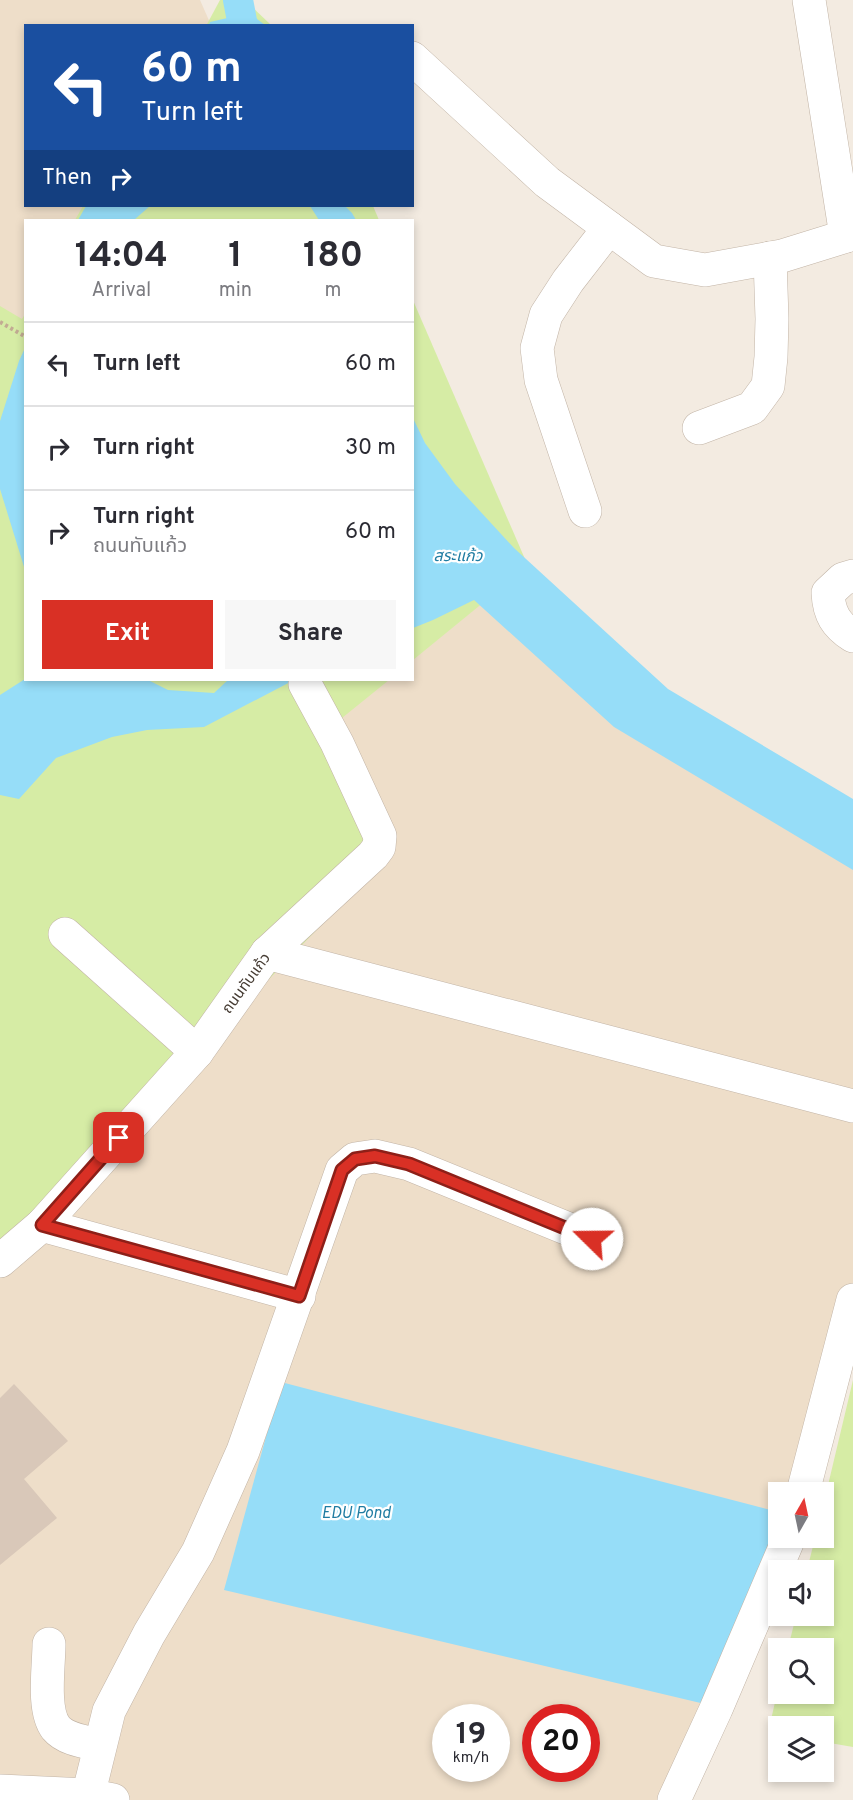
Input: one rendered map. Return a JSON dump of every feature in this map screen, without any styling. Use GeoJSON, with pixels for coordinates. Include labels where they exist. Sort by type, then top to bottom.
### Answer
{"type":"FeatureCollection","features":[{"type":"Feature","properties":{"kind":"lane"},"geometry":{"type":"LineString","coordinates":[[414,60],[547,182],[654,261],[705,270],[770,258],[850,235],[809,0]]}},
{"type":"Feature","properties":{"kind":"lane"},"geometry":{"type":"LineString","coordinates":[[585,512],[541,380],[537,348],[546,315],[568,281],[609,228]]}},
{"type":"Feature","properties":{"kind":"lane"},"geometry":{"type":"LineString","coordinates":[[699,428],[752,408],[768,386],[772,329],[770,258]]}},
{"type":"Feature","properties":{"kind":"lane"},"geometry":{"type":"LineString","coordinates":[[853,576],[843,579],[828,593],[829,608],[841,628],[853,636]]}},
{"type":"Feature","properties":{"kind":"lane","name":"ถนนทับแก้ว"},"geometry":{"type":"LineString","coordinates":[[0,1261],[42,1225],[197,1052],[267,953],[379,847],[380,836],[305,684]]}},
{"type":"Feature","properties":{"kind":"lane"},"geometry":{"type":"LineString","coordinates":[[65,934],[197,1052]]}},
{"type":"Feature","properties":{"kind":"lane"},"geometry":{"type":"LineString","coordinates":[[267,953],[853,1106]]}},
{"type":"Feature","properties":{"kind":"lane"},"geometry":{"type":"LineString","coordinates":[[0,1791],[96,1798],[100,1745],[109,1711],[149,1634],[198,1552],[243,1451],[342,1170],[355,1159],[375,1156],[409,1164],[592,1239]]}},
{"type":"Feature","properties":{"kind":"lane"},"geometry":{"type":"LineString","coordinates":[[42,1225],[299,1296]]}},
{"type":"Feature","properties":{"kind":"lane"},"geometry":{"type":"LineString","coordinates":[[805,1482],[853,1300]]}},
{"type":"Feature","properties":{"kind":"lane"},"geometry":{"type":"LineString","coordinates":[[674,1800],[716,1709],[785,1548]]}},
{"type":"Feature","properties":{"kind":"lane"},"geometry":{"type":"LineString","coordinates":[[49,1644],[48,1709],[57,1728],[71,1737],[100,1745]]}},
{"type":"Feature","properties":{"kind":"path"},"geometry":{"type":"LineString","coordinates":[[0,322],[24,336]]}},
{"type":"Feature","properties":{"kind":"shaded area"},"geometry":{"type":"Polygon","coordinates":[[[0,0],[200,0],[211,24],[24,24],[24,207],[292,207],[298,219],[24,219],[24,681],[414,681],[414,476],[853,848],[853,1340],[806,1482],[768,1482],[768,1548],[774,1548],[672,1800],[0,1800],[0,0]]]}},
{"type":"Feature","properties":{"kind":"green space"},"geometry":{"type":"Polygon","coordinates":[[[220,0],[245,0],[270,24],[207,24],[220,0]]]}},
{"type":"Feature","properties":{"kind":"green space"},"geometry":{"type":"Polygon","coordinates":[[[82,207],[373,207],[379,219],[76,219],[82,207]]]}},
{"type":"Feature","properties":{"kind":"green space"},"geometry":{"type":"Polygon","coordinates":[[[414,303],[528,566],[414,659],[414,303]]]}},
{"type":"Feature","properties":{"kind":"green space"},"geometry":{"type":"Polygon","coordinates":[[[0,306],[22,319],[24,316],[24,681],[388,681],[342,718],[395,849],[0,1257],[0,306]]]}},
{"type":"Feature","properties":{"kind":"green space"},"geometry":{"type":"Polygon","coordinates":[[[853,1380],[853,1747],[834,1744],[834,1716],[772,1716],[775,1704],[834,1704],[834,1638],[790,1638],[794,1626],[834,1626],[834,1560],[810,1560],[812,1548],[834,1548],[834,1482],[829,1482],[853,1380]]]}},
{"type":"Feature","properties":{"kind":"water"},"geometry":{"type":"Polygon","coordinates":[[[249,13],[264,24],[209,24],[249,13]]]}},
{"type":"Feature","properties":{"kind":"water"},"geometry":{"type":"Polygon","coordinates":[[[85,207],[149,207],[135,219],[79,219],[85,207]]]}},
{"type":"Feature","properties":{"kind":"water"},"geometry":{"type":"Polygon","coordinates":[[[311,207],[346,207],[355,219],[318,219],[311,207]]]}},
{"type":"Feature","properties":{"kind":"water"},"geometry":{"type":"Polygon","coordinates":[[[24,350],[24,567],[0,489],[0,421],[24,350]]]}},
{"type":"Feature","properties":{"kind":"water","name":"สระแก้ว"},"geometry":{"type":"Polygon","coordinates":[[[414,420],[425,443],[455,484],[514,548],[668,689],[853,799],[853,870],[614,727],[474,600],[414,628],[414,420]]]}},
{"type":"Feature","properties":{"kind":"water"},"geometry":{"type":"Polygon","coordinates":[[[24,680],[150,681],[168,690],[214,693],[227,681],[292,681],[204,727],[147,730],[112,737],[56,758],[19,799],[0,795],[0,695],[24,680]]]}},
{"type":"Feature","properties":{"kind":"water","name":"EDU Pond"},"geometry":{"type":"Polygon","coordinates":[[[281,1382],[768,1509],[768,1548],[774,1548],[709,1705],[224,1590],[281,1382]]]}},
{"type":"Feature","properties":{"kind":"building"},"geometry":{"type":"Polygon","coordinates":[[[14,1384],[68,1441],[24,1479],[57,1518],[0,1565],[0,1398],[14,1384]]]}},
{"type":"Feature","properties":{"kind":"waterway"},"geometry":{"type":"LineString","coordinates":[[238,0],[243,24]]}},
{"type":"Feature","properties":{"kind":"route"},"geometry":{"type":"LineString","coordinates":[[119,1138],[42,1225],[299,1296],[342,1170],[355,1159],[375,1156],[409,1164],[592,1239]]}}]}
